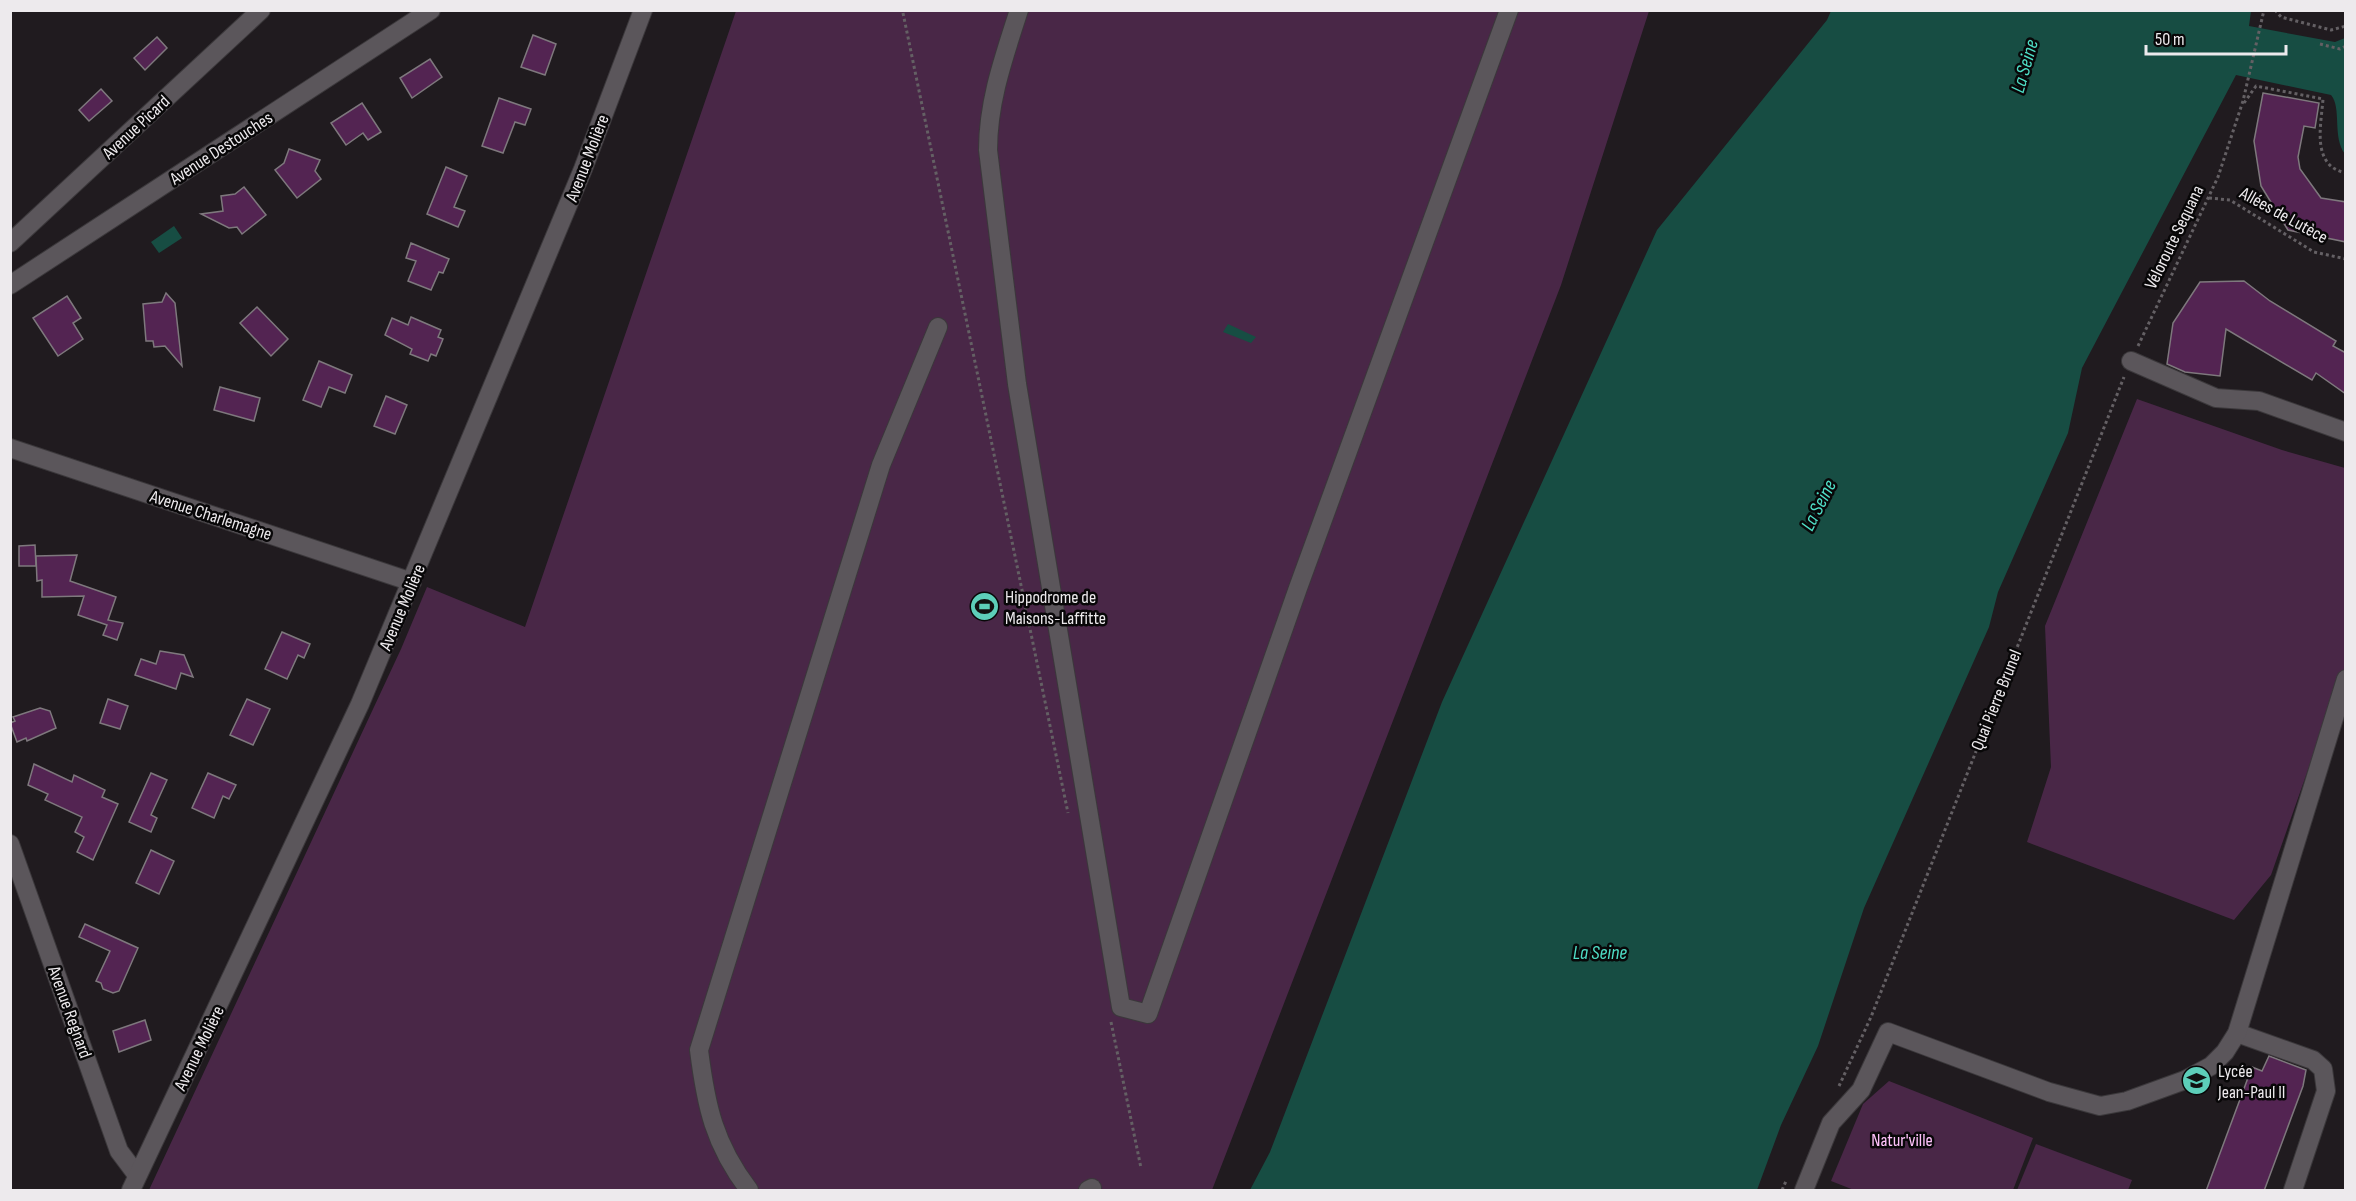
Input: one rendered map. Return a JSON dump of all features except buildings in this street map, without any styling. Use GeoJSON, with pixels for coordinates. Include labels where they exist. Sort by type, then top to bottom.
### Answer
{"type":"FeatureCollection","features":[{"type":"Feature","properties":{"kind":"street","name":"Avenue Picard"},"geometry":{"type":"LineString","coordinates":[[10,243],[261,10]]}},
{"type":"Feature","properties":{"kind":"street","name":"Avenue Destouches"},"geometry":{"type":"LineString","coordinates":[[10,285],[431,10]]}},
{"type":"Feature","properties":{"kind":"street","name":"Avenue Molière"},"geometry":{"type":"LineString","coordinates":[[134,1183],[360,704],[579,180],[643,10]]}},
{"type":"Feature","properties":{"kind":"street"},"geometry":{"type":"LineString","coordinates":[[1018,10],[993,94],[988,123],[988,150],[1017,384],[1121,1007],[1148,1014],[1298,588],[1509,10]]}},
{"type":"Feature","properties":{"kind":"street"},"geometry":{"type":"LineString","coordinates":[[749,1191],[729,1164],[705,1102],[699,1050],[881,465],[938,327]]}},
{"type":"Feature","properties":{"kind":"street"},"geometry":{"type":"LineString","coordinates":[[2131,361],[2216,398],[2259,401],[2346,432]]}},
{"type":"Feature","properties":{"kind":"street","name":"Avenue Charlemagne"},"geometry":{"type":"LineString","coordinates":[[10,448],[412,582]]}},
{"type":"Feature","properties":{"kind":"street"},"geometry":{"type":"LineString","coordinates":[[1804,1191],[1831,1123],[1861,1090],[1888,1032],[2049,1092],[2100,1106],[2127,1101],[2186,1080],[2211,1065],[2225,1052],[2237,1032],[2346,679]]}},
{"type":"Feature","properties":{"kind":"street","name":"Avenue Regnard"},"geometry":{"type":"LineString","coordinates":[[10,844],[119,1151],[134,1183]]}},
{"type":"Feature","properties":{"kind":"street"},"geometry":{"type":"LineString","coordinates":[[2237,1032],[2313,1060],[2323,1069],[2326,1091],[2293,1191]]}},
{"type":"Feature","properties":{"kind":"path","name":"Véloroute Sequana"},"geometry":{"type":"LineString","coordinates":[[2121,382],[2218,177],[2242,103],[2264,10]]}},
{"type":"Feature","properties":{"kind":"path"},"geometry":{"type":"LineString","coordinates":[[2275,10],[2281,17],[2331,30],[2346,26]]}},
{"type":"Feature","properties":{"kind":"path"},"geometry":{"type":"LineString","coordinates":[[903,13],[1069,818]]}},
{"type":"Feature","properties":{"kind":"path"},"geometry":{"type":"LineString","coordinates":[[2320,44],[2340,49],[2346,46]]}},
{"type":"Feature","properties":{"kind":"path"},"geometry":{"type":"LineString","coordinates":[[2242,103],[2249,99],[2256,86],[2323,99],[2321,154],[2329,166],[2346,172]]}},
{"type":"Feature","properties":{"kind":"path"},"geometry":{"type":"LineString","coordinates":[[2346,126],[2346,144]]}},
{"type":"Feature","properties":{"kind":"path","name":"Allées de Lutèce"},"geometry":{"type":"LineString","coordinates":[[2209,198],[2230,200],[2256,213],[2314,252],[2346,259]]}},
{"type":"Feature","properties":{"kind":"path","name":"Quai Pierre Brunel"},"geometry":{"type":"LineString","coordinates":[[1871,1017],[2121,382]]}},
{"type":"Feature","properties":{"kind":"path"},"geometry":{"type":"LineString","coordinates":[[1110,1016],[1141,1168]]}},
{"type":"Feature","properties":{"kind":"green space","name":"Hippodrome de Maisons-Laffitte"},"geometry":{"type":"Polygon","coordinates":[[[736,11],[1649,11],[1561,285],[1212,1190],[149,1190],[401,649],[427,587],[525,627],[736,11]]]}},
{"type":"Feature","properties":{"kind":"green space"},"geometry":{"type":"Polygon","coordinates":[[[2137,399],[2282,450],[2345,468],[2345,696],[2335,693],[2271,875],[2234,920],[2027,842],[2051,767],[2045,626],[2137,399]]]}},
{"type":"Feature","properties":{"kind":"green space","name":"Natur'ville"},"geometry":{"type":"Polygon","coordinates":[[[1889,1081],[2033,1138],[2013,1190],[1854,1190],[1831,1181],[1863,1104],[1889,1081]]]}},
{"type":"Feature","properties":{"kind":"green space"},"geometry":{"type":"Polygon","coordinates":[[[2036,1144],[2132,1180],[2128,1190],[2017,1190],[2036,1144]]]}},
{"type":"Feature","properties":{"kind":"water","name":"La Seine"},"geometry":{"type":"Polygon","coordinates":[[[1831,11],[2251,11],[2249,26],[2335,42],[2345,38],[2345,154],[2339,139],[2336,107],[2331,95],[2236,75],[2082,368],[2068,433],[1998,592],[1989,627],[1864,908],[1818,1046],[1781,1125],[1757,1190],[1250,1190],[1270,1152],[1442,702],[1657,230],[1827,20],[1831,11]]]}},
{"type":"Feature","properties":{"kind":"water"},"geometry":{"type":"Polygon","coordinates":[[[174,226],[182,238],[159,253],[151,242],[174,226]]]}},
{"type":"Feature","properties":{"kind":"water"},"geometry":{"type":"Polygon","coordinates":[[[1228,324],[1256,337],[1251,343],[1223,332],[1228,324]]]}},
{"type":"Feature","properties":{"kind":"place","name":"Hippodrome de Maisons-Laffitte"},"geometry":{"type":"Point","coordinates":[984,607]}},
{"type":"Feature","properties":{"kind":"place","name":"Lycée Jean-Paul II"},"geometry":{"type":"Point","coordinates":[2197,1081]}}]}
